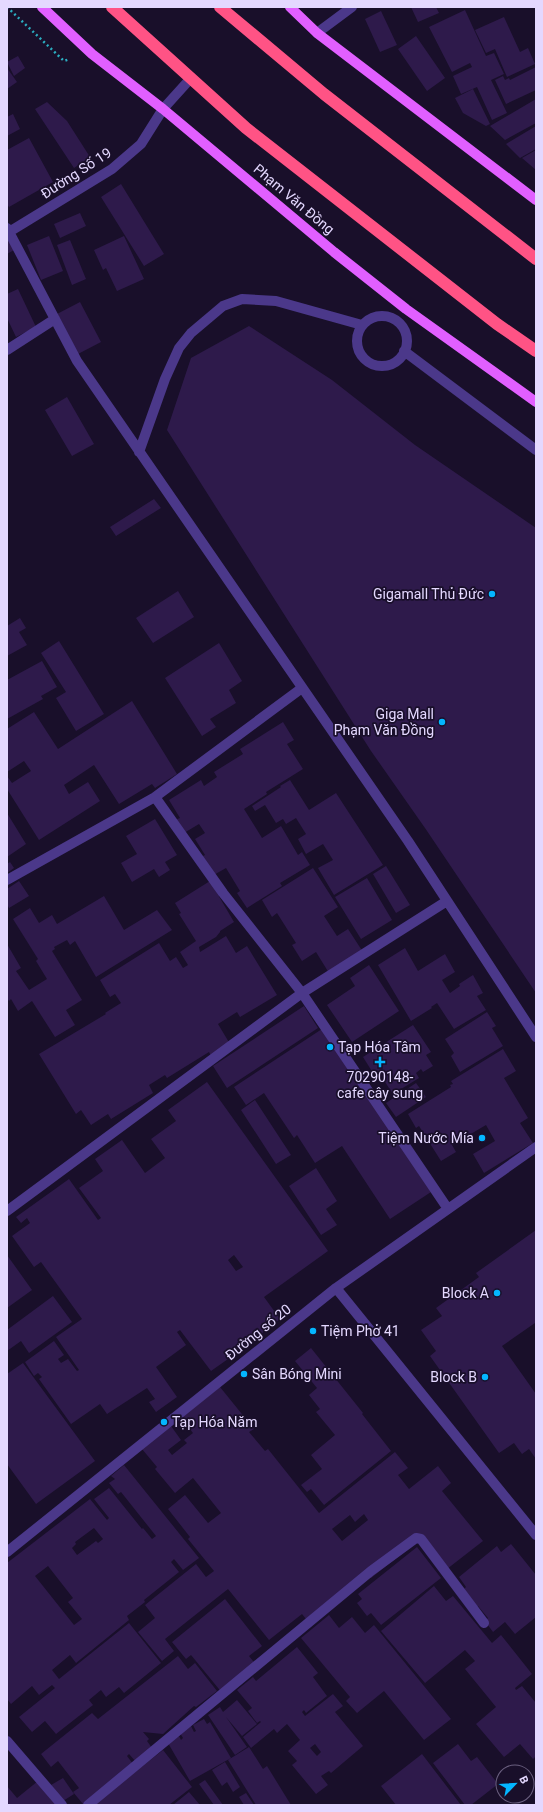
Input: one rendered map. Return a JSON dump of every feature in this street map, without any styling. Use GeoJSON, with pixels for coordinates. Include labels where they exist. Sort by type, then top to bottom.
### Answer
{"type":"FeatureCollection","features":[{"type":"Feature","properties":{"kind":"highway","name":"Phạm Văn Đồng"},"geometry":{"type":"LineString","coordinates":[[112,7],[246,128],[497,324],[536,351]]}},
{"type":"Feature","properties":{"kind":"highway"},"geometry":{"type":"LineString","coordinates":[[220,7],[324,94],[536,259]]}},
{"type":"Feature","properties":{"kind":"main road","name":"Phạm Văn Đồng"},"geometry":{"type":"LineString","coordinates":[[42,7],[92,54],[163,109],[334,252],[406,309],[536,402]]}},
{"type":"Feature","properties":{"kind":"main road"},"geometry":{"type":"LineString","coordinates":[[290,7],[317,33],[536,200]]}},
{"type":"Feature","properties":{"kind":"street"},"geometry":{"type":"LineString","coordinates":[[317,33],[352,7]]}},
{"type":"Feature","properties":{"kind":"street","name":"Đường Số 19"},"geometry":{"type":"LineString","coordinates":[[8,230],[112,169],[141,144],[163,109],[191,78]]}},
{"type":"Feature","properties":{"kind":"street"},"geometry":{"type":"LineString","coordinates":[[8,230],[77,361],[447,901],[536,1037]]}},
{"type":"Feature","properties":{"kind":"street"},"geometry":{"type":"LineString","coordinates":[[139,452],[165,379],[179,348],[191,333],[223,306],[242,299],[276,301],[362,325]]}},
{"type":"Feature","properties":{"kind":"street"},"geometry":{"type":"LineString","coordinates":[[397,321],[406,309]]}},
{"type":"Feature","properties":{"kind":"street"},"geometry":{"type":"LineString","coordinates":[[382,316],[397,321],[405,333],[406,342],[404,351],[396,360],[385,365],[376,365],[362,356],[358,348],[357,340],[362,325],[374,317],[382,316]]}},
{"type":"Feature","properties":{"kind":"street"},"geometry":{"type":"LineString","coordinates":[[7,350],[55,319]]}},
{"type":"Feature","properties":{"kind":"street"},"geometry":{"type":"LineString","coordinates":[[404,351],[536,450]]}},
{"type":"Feature","properties":{"kind":"street"},"geometry":{"type":"LineString","coordinates":[[7,880],[155,797],[302,688]]}},
{"type":"Feature","properties":{"kind":"street"},"geometry":{"type":"LineString","coordinates":[[155,797],[223,893],[302,993],[448,1209]]}},
{"type":"Feature","properties":{"kind":"street"},"geometry":{"type":"LineString","coordinates":[[7,1211],[302,993],[447,901]]}},
{"type":"Feature","properties":{"kind":"street","name":"Đường số 20"},"geometry":{"type":"LineString","coordinates":[[7,1552],[336,1288],[536,1148]]}},
{"type":"Feature","properties":{"kind":"street"},"geometry":{"type":"LineString","coordinates":[[336,1288],[536,1535]]}},
{"type":"Feature","properties":{"kind":"street"},"geometry":{"type":"LineString","coordinates":[[88,1805],[371,1571],[416,1538],[421,1539],[484,1623]]}},
{"type":"Feature","properties":{"kind":"street"},"geometry":{"type":"LineString","coordinates":[[7,1741],[62,1805]]}},
{"type":"Feature","properties":{"kind":"path"},"geometry":{"type":"LineString","coordinates":[[7,7],[22,21]]}},
{"type":"Feature","properties":{"kind":"building"},"geometry":{"type":"Polygon","coordinates":[[[411,7],[436,7],[439,13],[418,22],[411,7]]]}},
{"type":"Feature","properties":{"kind":"building"},"geometry":{"type":"Polygon","coordinates":[[[465,10],[486,56],[494,53],[504,74],[491,80],[507,113],[492,120],[477,87],[461,94],[453,76],[472,67],[470,63],[452,72],[429,27],[465,10]]]}},
{"type":"Feature","properties":{"kind":"building"},"geometry":{"type":"Polygon","coordinates":[[[381,11],[397,45],[380,52],[365,19],[381,11]]]}},
{"type":"Feature","properties":{"kind":"building"},"geometry":{"type":"Polygon","coordinates":[[[504,17],[520,52],[528,48],[535,64],[507,77],[495,49],[486,53],[475,30],[504,17]]]}},
{"type":"Feature","properties":{"kind":"building"},"geometry":{"type":"Polygon","coordinates":[[[416,36],[445,78],[427,91],[398,49],[416,36]]]}},
{"type":"Feature","properties":{"kind":"building"},"geometry":{"type":"Polygon","coordinates":[[[18,56],[25,68],[14,76],[7,62],[18,56]]]}},
{"type":"Feature","properties":{"kind":"building"},"geometry":{"type":"Polygon","coordinates":[[[536,67],[536,90],[506,104],[495,80],[503,76],[505,80],[509,78],[510,80],[536,67]]]}},
{"type":"Feature","properties":{"kind":"building"},"geometry":{"type":"Polygon","coordinates":[[[7,68],[17,82],[7,89],[7,68]]]}},
{"type":"Feature","properties":{"kind":"building"},"geometry":{"type":"Polygon","coordinates":[[[473,89],[490,124],[486,126],[463,113],[455,98],[473,89]]]}},
{"type":"Feature","properties":{"kind":"building"},"geometry":{"type":"Polygon","coordinates":[[[536,99],[536,123],[505,140],[490,126],[536,99]]]}},
{"type":"Feature","properties":{"kind":"building"},"geometry":{"type":"Polygon","coordinates":[[[47,102],[67,121],[90,157],[74,168],[35,109],[47,102]]]}},
{"type":"Feature","properties":{"kind":"building"},"geometry":{"type":"Polygon","coordinates":[[[13,114],[20,129],[7,136],[7,117],[13,114]]]}},
{"type":"Feature","properties":{"kind":"building"},"geometry":{"type":"Polygon","coordinates":[[[536,126],[536,149],[520,158],[506,144],[536,126]]]}},
{"type":"Feature","properties":{"kind":"building"},"geometry":{"type":"Polygon","coordinates":[[[29,138],[53,182],[9,207],[7,204],[7,150],[29,138]]]}},
{"type":"Feature","properties":{"kind":"building"},"geometry":{"type":"Polygon","coordinates":[[[536,150],[536,170],[522,158],[536,150]]]}},
{"type":"Feature","properties":{"kind":"building"},"geometry":{"type":"Polygon","coordinates":[[[121,184],[164,254],[144,266],[101,197],[121,184]]]}},
{"type":"Feature","properties":{"kind":"building"},"geometry":{"type":"Polygon","coordinates":[[[80,213],[86,226],[60,238],[54,224],[80,213]]]}},
{"type":"Feature","properties":{"kind":"building"},"geometry":{"type":"Polygon","coordinates":[[[49,236],[63,271],[41,280],[27,245],[49,236]]]}},
{"type":"Feature","properties":{"kind":"building"},"geometry":{"type":"Polygon","coordinates":[[[124,236],[144,279],[117,291],[106,268],[103,270],[94,250],[124,236]]]}},
{"type":"Feature","properties":{"kind":"building"},"geometry":{"type":"Polygon","coordinates":[[[7,237],[14,250],[7,254],[7,237]]]}},
{"type":"Feature","properties":{"kind":"building"},"geometry":{"type":"Polygon","coordinates":[[[70,240],[86,279],[72,285],[57,245],[70,240]]]}},
{"type":"Feature","properties":{"kind":"building"},"geometry":{"type":"Polygon","coordinates":[[[18,289],[36,327],[16,337],[7,318],[7,294],[18,289]]]}},
{"type":"Feature","properties":{"kind":"building"},"geometry":{"type":"Polygon","coordinates":[[[80,302],[101,342],[78,354],[57,314],[80,302]]]}},
{"type":"Feature","properties":{"kind":"building","name":"Giga Mall Phạm Văn Đồng"},"geometry":{"type":"Polygon","coordinates":[[[249,326],[332,380],[415,445],[536,528],[536,993],[425,828],[371,751],[167,430],[191,358],[249,326]]]}},
{"type":"Feature","properties":{"kind":"building"},"geometry":{"type":"Polygon","coordinates":[[[67,397],[94,444],[72,456],[45,410],[67,397]]]}},
{"type":"Feature","properties":{"kind":"building"},"geometry":{"type":"Polygon","coordinates":[[[154,499],[161,508],[116,536],[110,527],[154,499]]]}},
{"type":"Feature","properties":{"kind":"building"},"geometry":{"type":"Polygon","coordinates":[[[178,591],[194,617],[153,643],[136,618],[178,591]]]}},
{"type":"Feature","properties":{"kind":"building"},"geometry":{"type":"Polygon","coordinates":[[[20,618],[26,628],[19,632],[27,645],[7,656],[7,626],[20,618]]]}},
{"type":"Feature","properties":{"kind":"building"},"geometry":{"type":"Polygon","coordinates":[[[59,641],[104,714],[76,731],[56,698],[66,692],[41,653],[59,641]]]}},
{"type":"Feature","properties":{"kind":"building"},"geometry":{"type":"Polygon","coordinates":[[[219,643],[242,681],[229,690],[236,703],[210,719],[216,727],[202,736],[165,678],[219,643]]]}},
{"type":"Feature","properties":{"kind":"building"},"geometry":{"type":"Polygon","coordinates":[[[42,661],[57,687],[41,696],[43,699],[7,719],[7,680],[42,661]]]}},
{"type":"Feature","properties":{"kind":"building"},"geometry":{"type":"Polygon","coordinates":[[[132,701],[177,774],[155,788],[152,784],[119,804],[94,765],[64,785],[69,794],[88,782],[100,801],[39,840],[7,789],[7,776],[12,783],[31,771],[24,761],[7,772],[7,729],[34,712],[58,749],[132,701]]]}},
{"type":"Feature","properties":{"kind":"building"},"geometry":{"type":"Polygon","coordinates":[[[283,722],[294,740],[287,744],[303,769],[266,792],[267,794],[244,809],[262,838],[281,826],[298,855],[302,852],[310,865],[280,883],[282,886],[247,908],[237,893],[240,891],[226,868],[212,876],[201,857],[205,855],[195,839],[205,833],[199,824],[184,833],[175,820],[180,818],[169,800],[201,780],[204,786],[217,777],[214,772],[243,754],[240,749],[283,722]]]}},
{"type":"Feature","properties":{"kind":"building"},"geometry":{"type":"Polygon","coordinates":[[[290,780],[309,810],[336,793],[383,865],[334,895],[318,868],[333,860],[323,844],[306,854],[298,839],[306,834],[296,818],[286,824],[283,819],[276,823],[265,805],[255,811],[252,806],[290,780]]]}},
{"type":"Feature","properties":{"kind":"building"},"geometry":{"type":"Polygon","coordinates":[[[7,813],[26,844],[7,857],[7,813]]]}},
{"type":"Feature","properties":{"kind":"building"},"geometry":{"type":"Polygon","coordinates":[[[155,819],[177,855],[165,862],[170,870],[159,877],[154,869],[132,882],[121,863],[137,854],[126,836],[155,819]]]}},
{"type":"Feature","properties":{"kind":"building"},"geometry":{"type":"Polygon","coordinates":[[[10,862],[14,868],[7,873],[7,864],[10,862]]]}},
{"type":"Feature","properties":{"kind":"building"},"geometry":{"type":"Polygon","coordinates":[[[386,866],[410,905],[396,913],[373,874],[386,866]]]}},
{"type":"Feature","properties":{"kind":"building"},"geometry":{"type":"Polygon","coordinates":[[[313,868],[338,907],[324,916],[337,936],[348,929],[363,952],[329,973],[316,952],[302,961],[292,945],[296,943],[277,913],[272,917],[262,900],[313,868]]]}},
{"type":"Feature","properties":{"kind":"building"},"geometry":{"type":"Polygon","coordinates":[[[367,878],[392,920],[361,939],[335,897],[367,878]]]}},
{"type":"Feature","properties":{"kind":"building"},"geometry":{"type":"Polygon","coordinates":[[[19,881],[29,896],[9,908],[7,904],[7,889],[19,881]]]}},
{"type":"Feature","properties":{"kind":"building"},"geometry":{"type":"Polygon","coordinates":[[[210,881],[234,922],[220,931],[216,937],[199,947],[200,952],[226,936],[236,953],[247,946],[277,995],[240,1017],[237,1012],[218,1024],[230,1044],[211,1056],[209,1052],[167,1078],[165,1075],[149,1085],[153,1093],[111,1119],[108,1114],[91,1125],[81,1110],[76,1114],[39,1054],[106,1014],[105,1013],[121,1003],[115,994],[110,997],[100,980],[159,943],[170,961],[176,957],[183,968],[188,965],[180,952],[196,941],[179,914],[181,913],[175,903],[210,881]]]}},
{"type":"Feature","properties":{"kind":"building"},"geometry":{"type":"Polygon","coordinates":[[[104,896],[124,930],[157,910],[172,930],[96,977],[75,941],[70,945],[67,940],[54,947],[55,949],[52,951],[82,1000],[66,1010],[75,1025],[55,1037],[32,1001],[18,1011],[11,999],[9,1001],[7,998],[7,944],[21,968],[16,971],[29,990],[47,979],[36,961],[38,959],[13,919],[30,908],[39,923],[52,915],[57,924],[104,896]]]}},
{"type":"Feature","properties":{"kind":"building"},"geometry":{"type":"Polygon","coordinates":[[[405,948],[418,971],[445,954],[455,972],[442,980],[450,993],[460,986],[459,984],[473,975],[483,993],[477,996],[486,1010],[454,1029],[437,1003],[431,1007],[432,1008],[411,1021],[378,965],[405,948]]]}},
{"type":"Feature","properties":{"kind":"building"},"geometry":{"type":"Polygon","coordinates":[[[369,965],[399,1011],[352,1042],[327,1005],[355,986],[350,978],[369,965]]]}},
{"type":"Feature","properties":{"kind":"building"},"geometry":{"type":"Polygon","coordinates":[[[304,1006],[318,1028],[227,1088],[213,1066],[304,1006]]]}},
{"type":"Feature","properties":{"kind":"building"},"geometry":{"type":"Polygon","coordinates":[[[487,1012],[496,1026],[492,1028],[503,1046],[460,1072],[451,1056],[454,1053],[445,1039],[487,1012]]]}},
{"type":"Feature","properties":{"kind":"building"},"geometry":{"type":"Polygon","coordinates":[[[413,1025],[431,1052],[426,1055],[433,1066],[423,1072],[421,1069],[416,1073],[419,1078],[393,1094],[377,1070],[373,1073],[363,1057],[413,1025]]]}},
{"type":"Feature","properties":{"kind":"building"},"geometry":{"type":"Polygon","coordinates":[[[325,1027],[363,1086],[355,1091],[358,1096],[365,1091],[431,1192],[390,1219],[342,1146],[315,1163],[297,1135],[294,1138],[264,1093],[246,1105],[234,1087],[325,1027]]]}},
{"type":"Feature","properties":{"kind":"building"},"geometry":{"type":"Polygon","coordinates":[[[503,1049],[516,1071],[504,1078],[528,1118],[520,1123],[533,1143],[484,1173],[473,1154],[495,1141],[486,1125],[452,1145],[456,1152],[441,1161],[419,1126],[416,1128],[408,1114],[451,1087],[450,1085],[453,1084],[451,1081],[503,1049]]]}},
{"type":"Feature","properties":{"kind":"building"},"geometry":{"type":"Polygon","coordinates":[[[207,1082],[328,1251],[264,1297],[280,1319],[261,1334],[262,1335],[211,1371],[180,1330],[177,1332],[186,1345],[156,1367],[177,1397],[156,1412],[149,1402],[155,1399],[147,1388],[107,1414],[100,1404],[71,1424],[39,1379],[42,1377],[38,1373],[34,1376],[25,1362],[54,1341],[64,1355],[58,1359],[61,1363],[68,1359],[77,1371],[79,1370],[56,1337],[82,1319],[41,1262],[34,1267],[12,1236],[30,1223],[27,1218],[21,1223],[16,1217],[69,1179],[98,1220],[101,1218],[79,1188],[103,1171],[95,1159],[122,1140],[145,1173],[165,1158],[151,1139],[176,1121],[168,1110],[207,1082]],[[234,1255],[228,1260],[236,1271],[243,1267],[234,1255]]]}},
{"type":"Feature","properties":{"kind":"building"},"geometry":{"type":"Polygon","coordinates":[[[416,1083],[426,1097],[396,1117],[386,1103],[416,1083]]]}},
{"type":"Feature","properties":{"kind":"building"},"geometry":{"type":"Polygon","coordinates":[[[255,1100],[291,1155],[276,1164],[241,1110],[255,1100]]]}},
{"type":"Feature","properties":{"kind":"building"},"geometry":{"type":"Polygon","coordinates":[[[316,1168],[337,1201],[326,1209],[337,1225],[321,1235],[289,1186],[316,1168]]]}},
{"type":"Feature","properties":{"kind":"building"},"geometry":{"type":"Polygon","coordinates":[[[536,1230],[536,1324],[535,1323],[502,1346],[536,1394],[536,1459],[529,1449],[522,1454],[514,1443],[499,1453],[430,1356],[436,1351],[421,1330],[442,1316],[436,1308],[479,1277],[476,1273],[536,1230]]]}},
{"type":"Feature","properties":{"kind":"building"},"geometry":{"type":"Polygon","coordinates":[[[7,1255],[32,1290],[7,1308],[7,1255]]]}},
{"type":"Feature","properties":{"kind":"building"},"geometry":{"type":"Polygon","coordinates":[[[53,1296],[72,1322],[29,1353],[21,1341],[7,1351],[7,1330],[53,1296]]]}},
{"type":"Feature","properties":{"kind":"building"},"geometry":{"type":"Polygon","coordinates":[[[311,1348],[391,1451],[324,1505],[311,1489],[307,1492],[301,1485],[322,1469],[311,1455],[335,1435],[316,1412],[320,1409],[309,1395],[317,1388],[295,1361],[311,1348]]]}},
{"type":"Feature","properties":{"kind":"building"},"geometry":{"type":"Polygon","coordinates":[[[23,1363],[95,1461],[36,1504],[7,1464],[7,1374],[23,1363]]]}},
{"type":"Feature","properties":{"kind":"building"},"geometry":{"type":"Polygon","coordinates":[[[220,1387],[254,1429],[249,1432],[265,1451],[268,1449],[319,1513],[395,1452],[408,1468],[398,1475],[409,1489],[438,1466],[451,1483],[442,1491],[483,1541],[447,1569],[422,1538],[371,1578],[366,1571],[306,1619],[302,1614],[269,1640],[228,1589],[165,1639],[174,1651],[162,1661],[138,1632],[155,1618],[145,1605],[196,1564],[206,1577],[214,1571],[188,1539],[190,1537],[168,1509],[185,1495],[208,1523],[221,1513],[193,1478],[175,1493],[155,1469],[157,1467],[142,1449],[171,1426],[181,1440],[168,1450],[172,1455],[187,1443],[184,1440],[193,1433],[181,1418],[220,1387]],[[364,1514],[355,1522],[350,1515],[332,1529],[342,1541],[368,1520],[364,1514]]]}},
{"type":"Feature","properties":{"kind":"building"},"geometry":{"type":"Polygon","coordinates":[[[124,1465],[199,1558],[183,1570],[174,1559],[171,1562],[179,1572],[144,1600],[145,1602],[127,1616],[129,1620],[76,1663],[70,1655],[52,1670],[59,1679],[129,1623],[161,1663],[124,1693],[119,1687],[106,1697],[101,1690],[89,1700],[93,1705],[56,1734],[45,1721],[32,1732],[19,1717],[55,1688],[52,1685],[39,1695],[32,1686],[11,1704],[7,1699],[7,1563],[90,1499],[107,1520],[109,1518],[94,1499],[109,1488],[142,1529],[143,1528],[152,1539],[156,1536],[121,1492],[118,1494],[109,1483],[115,1479],[111,1476],[124,1465]],[[94,1528],[75,1542],[76,1544],[72,1548],[77,1555],[96,1541],[98,1543],[103,1539],[94,1528]],[[48,1566],[35,1576],[74,1625],[82,1619],[68,1602],[73,1598],[48,1566]]]}},
{"type":"Feature","properties":{"kind":"building"},"geometry":{"type":"Polygon","coordinates":[[[511,1544],[536,1575],[536,1617],[515,1634],[505,1622],[493,1632],[485,1621],[488,1618],[478,1606],[475,1609],[461,1592],[466,1587],[459,1577],[497,1546],[501,1552],[511,1544]]]}},
{"type":"Feature","properties":{"kind":"building"},"geometry":{"type":"Polygon","coordinates":[[[417,1547],[441,1578],[381,1625],[371,1613],[367,1616],[357,1603],[362,1599],[358,1594],[417,1547]]]}},
{"type":"Feature","properties":{"kind":"building"},"geometry":{"type":"Polygon","coordinates":[[[434,1586],[446,1601],[453,1596],[492,1643],[501,1635],[532,1674],[515,1688],[516,1690],[522,1686],[536,1703],[536,1756],[533,1759],[520,1744],[504,1757],[476,1724],[496,1707],[465,1669],[475,1661],[465,1650],[425,1683],[381,1631],[434,1586]]]}},
{"type":"Feature","properties":{"kind":"building"},"geometry":{"type":"Polygon","coordinates":[[[225,1599],[262,1646],[249,1656],[257,1666],[223,1694],[191,1655],[186,1659],[172,1642],[225,1599]]]}},
{"type":"Feature","properties":{"kind":"building"},"geometry":{"type":"Polygon","coordinates":[[[329,1615],[339,1628],[352,1617],[365,1633],[374,1625],[451,1719],[424,1740],[384,1691],[357,1713],[346,1701],[350,1697],[301,1638],[329,1615]]]}},
{"type":"Feature","properties":{"kind":"building"},"geometry":{"type":"Polygon","coordinates":[[[297,1647],[318,1673],[313,1677],[327,1696],[306,1713],[304,1710],[302,1712],[305,1716],[333,1694],[343,1706],[335,1712],[363,1746],[331,1773],[329,1771],[321,1776],[328,1785],[316,1794],[292,1765],[297,1761],[288,1751],[300,1740],[287,1724],[277,1733],[274,1729],[251,1748],[243,1737],[261,1722],[260,1721],[257,1723],[248,1711],[252,1708],[237,1690],[253,1677],[256,1681],[297,1647]],[[315,1744],[310,1748],[317,1756],[321,1752],[315,1744]]]}},
{"type":"Feature","properties":{"kind":"building"},"geometry":{"type":"Polygon","coordinates":[[[178,1656],[188,1669],[195,1663],[217,1691],[196,1707],[194,1706],[163,1734],[143,1732],[149,1739],[147,1741],[152,1748],[136,1762],[129,1754],[127,1756],[133,1764],[83,1804],[73,1792],[79,1788],[58,1761],[51,1767],[41,1754],[92,1713],[98,1719],[178,1656]]]}},
{"type":"Feature","properties":{"kind":"building"},"geometry":{"type":"Polygon","coordinates":[[[237,1700],[257,1724],[242,1736],[226,1717],[247,1747],[235,1755],[208,1715],[220,1707],[223,1712],[237,1700]]]}},
{"type":"Feature","properties":{"kind":"building"},"geometry":{"type":"Polygon","coordinates":[[[204,1719],[207,1724],[210,1722],[231,1758],[190,1781],[168,1743],[179,1736],[181,1740],[183,1738],[180,1733],[191,1726],[194,1732],[196,1731],[193,1725],[204,1719]]]}},
{"type":"Feature","properties":{"kind":"building"},"geometry":{"type":"Polygon","coordinates":[[[458,1744],[471,1761],[477,1757],[495,1780],[495,1786],[471,1805],[465,1805],[433,1763],[458,1744]]]}},
{"type":"Feature","properties":{"kind":"building"},"geometry":{"type":"Polygon","coordinates":[[[249,1747],[263,1769],[267,1766],[291,1805],[256,1805],[228,1760],[249,1747]]]}},
{"type":"Feature","properties":{"kind":"building"},"geometry":{"type":"Polygon","coordinates":[[[163,1750],[192,1787],[169,1805],[93,1805],[163,1750]]]}},
{"type":"Feature","properties":{"kind":"building"},"geometry":{"type":"Polygon","coordinates":[[[422,1754],[461,1805],[396,1805],[381,1786],[422,1754]]]}},
{"type":"Feature","properties":{"kind":"building"},"geometry":{"type":"Polygon","coordinates":[[[225,1762],[240,1787],[233,1792],[227,1782],[222,1786],[212,1770],[225,1762]]]}},
{"type":"Feature","properties":{"kind":"building"},"geometry":{"type":"Polygon","coordinates":[[[63,1778],[74,1794],[63,1801],[51,1785],[63,1778]]]}},
{"type":"Feature","properties":{"kind":"building"},"geometry":{"type":"Polygon","coordinates":[[[205,1780],[223,1805],[214,1805],[199,1784],[205,1780]]]}},
{"type":"Feature","properties":{"kind":"building"},"geometry":{"type":"Polygon","coordinates":[[[38,1781],[56,1805],[7,1805],[7,1786],[17,1798],[38,1781]]]}},
{"type":"Feature","properties":{"kind":"building"},"geometry":{"type":"Polygon","coordinates":[[[189,1792],[200,1805],[173,1805],[189,1792]]]}},
{"type":"Feature","properties":{"kind":"building"},"geometry":{"type":"Polygon","coordinates":[[[246,1793],[254,1805],[244,1805],[239,1797],[246,1793]]]}},
{"type":"Feature","properties":{"kind":"place","name":"Gigamall Thủ Đức"},"geometry":{"type":"Point","coordinates":[492,594]}},
{"type":"Feature","properties":{"kind":"place","name":"Giga Mall Phạm Văn Đồng"},"geometry":{"type":"Point","coordinates":[442,722]}},
{"type":"Feature","properties":{"kind":"place","name":"Tạp Hóa Tâm"},"geometry":{"type":"Point","coordinates":[330,1047]}},
{"type":"Feature","properties":{"kind":"place","name":"70290148- cafe cây sung"},"geometry":{"type":"Point","coordinates":[380,1062]}},
{"type":"Feature","properties":{"kind":"place","name":"Tiệm Nước Mía"},"geometry":{"type":"Point","coordinates":[482,1138]}},
{"type":"Feature","properties":{"kind":"place","name":"Block A"},"geometry":{"type":"Point","coordinates":[497,1293]}},
{"type":"Feature","properties":{"kind":"place","name":"Tiệm Phở 41"},"geometry":{"type":"Point","coordinates":[313,1331]}},
{"type":"Feature","properties":{"kind":"place","name":"Sân Bóng Mini"},"geometry":{"type":"Point","coordinates":[244,1374]}},
{"type":"Feature","properties":{"kind":"place","name":"Block B"},"geometry":{"type":"Point","coordinates":[485,1377]}},
{"type":"Feature","properties":{"kind":"place","name":"Tạp Hóa Năm"},"geometry":{"type":"Point","coordinates":[164,1422]}}]}
